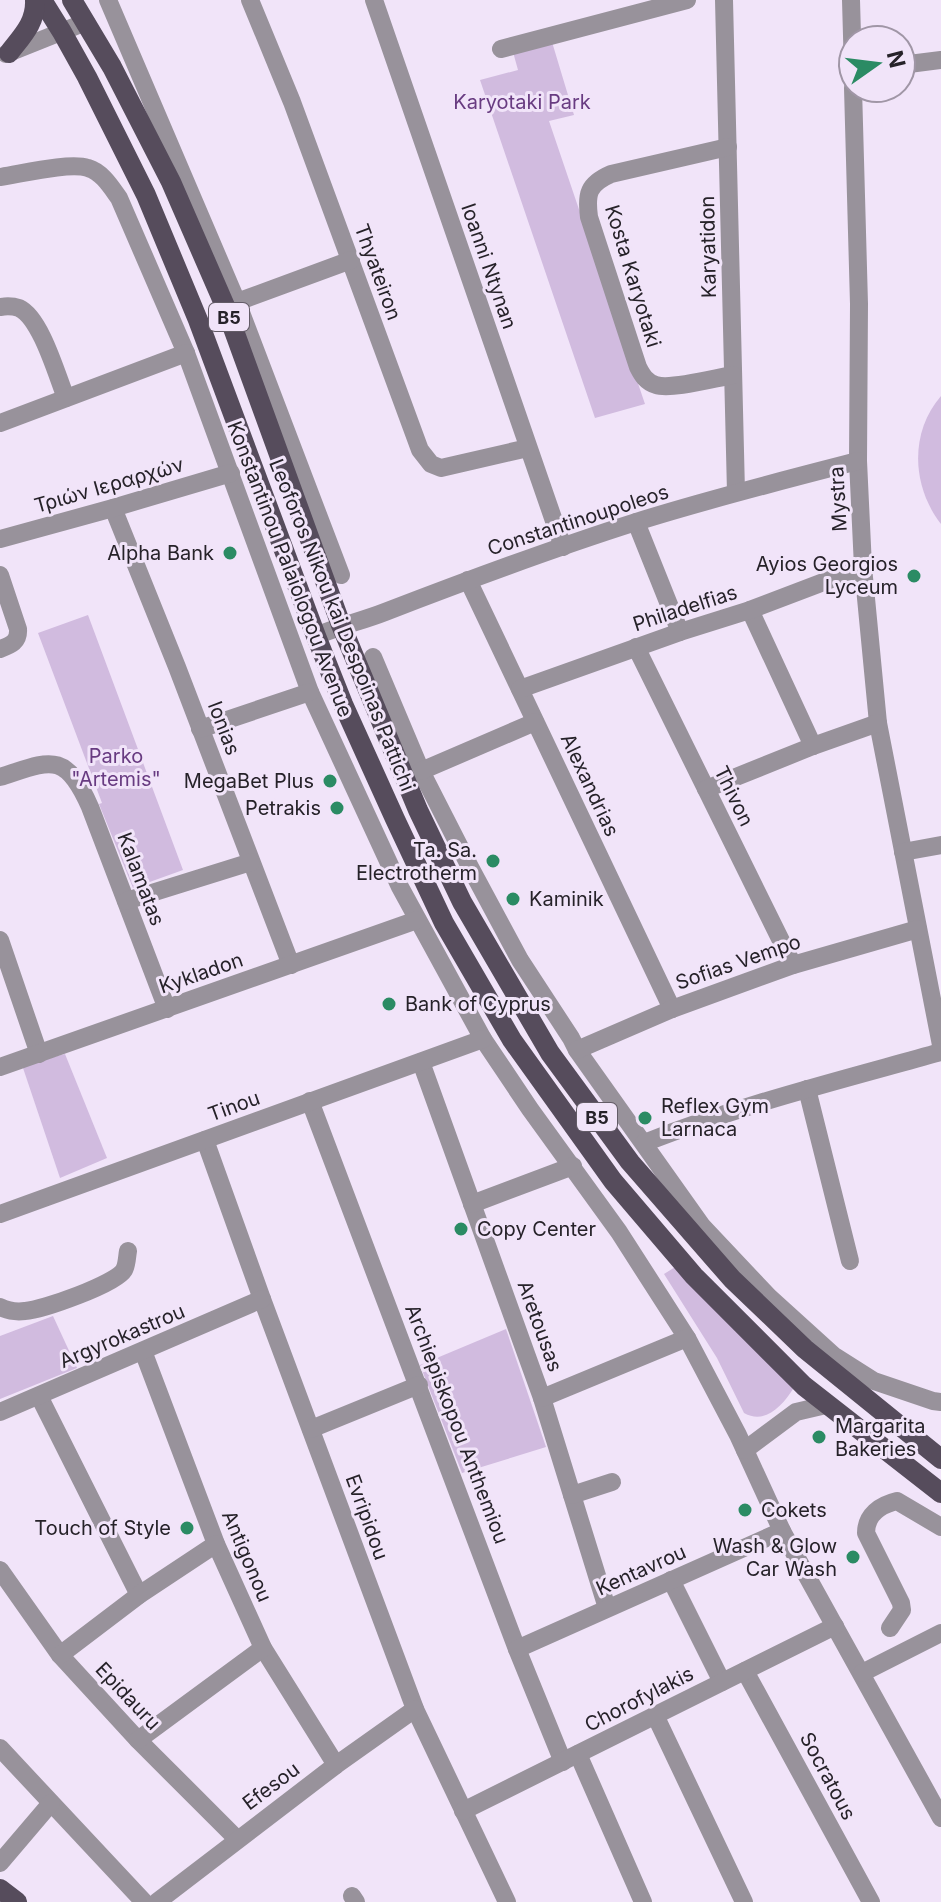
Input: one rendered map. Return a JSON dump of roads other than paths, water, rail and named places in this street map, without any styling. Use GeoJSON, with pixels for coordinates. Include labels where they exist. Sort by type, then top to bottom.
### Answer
{"type":"FeatureCollection","features":[{"type":"Feature","properties":{"kind":"main road"},"geometry":{"type":"LineString","coordinates":[[5,55],[31,23],[35,0]]}},
{"type":"Feature","properties":{"kind":"main road","name":"Leoforos Nikou kai Despoinas Pattichi"},"geometry":{"type":"LineString","coordinates":[[42,0],[62,32],[146,195],[198,320],[343,704],[438,910],[512,1040],[613,1181],[694,1276],[804,1386],[941,1493]]}},
{"type":"Feature","properties":{"kind":"main road","name":"Leoforos Nikou kai Despoinas Pattichi"},"geometry":{"type":"LineString","coordinates":[[72,0],[112,67],[171,182],[225,306],[341,625],[418,810],[462,902],[550,1053],[630,1162],[732,1279],[805,1349],[941,1459]]}},
{"type":"Feature","properties":{"kind":"main road"},"geometry":{"type":"LineString","coordinates":[[0,1889],[17,1902]]}},
{"type":"Feature","properties":{"kind":"street"},"geometry":{"type":"LineString","coordinates":[[108,0],[237,302],[341,575]]}},
{"type":"Feature","properties":{"kind":"street","name":"Thyateiron"},"geometry":{"type":"LineString","coordinates":[[250,0],[292,102],[420,450],[431,464],[441,468],[528,448]]}},
{"type":"Feature","properties":{"kind":"street","name":"Ioanni Ntynan"},"geometry":{"type":"LineString","coordinates":[[374,0],[563,547]]}},
{"type":"Feature","properties":{"kind":"street"},"geometry":{"type":"LineString","coordinates":[[501,49],[687,0]]}},
{"type":"Feature","properties":{"kind":"street","name":"Karyatidon"},"geometry":{"type":"LineString","coordinates":[[724,0],[736,492]]}},
{"type":"Feature","properties":{"kind":"street"},"geometry":{"type":"LineString","coordinates":[[851,0],[852,24]]}},
{"type":"Feature","properties":{"kind":"street"},"geometry":{"type":"LineString","coordinates":[[5,55],[86,22]]}},
{"type":"Feature","properties":{"kind":"street"},"geometry":{"type":"LineString","coordinates":[[917,63],[941,60]]}},
{"type":"Feature","properties":{"kind":"street","name":"Mystra"},"geometry":{"type":"LineString","coordinates":[[853,104],[859,304],[858,461],[863,567],[878,723],[941,1045]]}},
{"type":"Feature","properties":{"kind":"street","name":"Kosta Karyotaki"},"geometry":{"type":"LineString","coordinates":[[728,147],[611,174],[598,180],[590,190],[588,204],[594,232],[643,377],[665,387],[733,375]]}},
{"type":"Feature","properties":{"kind":"street","name":"Konstantinou Palaiologou Avenue"},"geometry":{"type":"LineString","coordinates":[[0,177],[66,167],[88,168],[105,179],[119,198],[186,353],[310,692],[400,887],[483,1039],[619,1232],[687,1338],[745,1450],[782,1531],[941,1818]]}},
{"type":"Feature","properties":{"kind":"street"},"geometry":{"type":"LineString","coordinates":[[237,302],[351,260]]}},
{"type":"Feature","properties":{"kind":"street"},"geometry":{"type":"LineString","coordinates":[[0,307],[18,308],[38,327],[66,398]]}},
{"type":"Feature","properties":{"kind":"street"},"geometry":{"type":"LineString","coordinates":[[0,423],[186,353]]}},
{"type":"Feature","properties":{"kind":"street","name":"Constantinoupoleos"},"geometry":{"type":"LineString","coordinates":[[316,636],[636,522],[736,492],[858,461]]}},
{"type":"Feature","properties":{"kind":"street","name":"Τριών Ιεραρχών"},"geometry":{"type":"LineString","coordinates":[[0,539],[231,473]]}},
{"type":"Feature","properties":{"kind":"street","name":"Ionias"},"geometry":{"type":"LineString","coordinates":[[113,508],[291,965]]}},
{"type":"Feature","properties":{"kind":"street"},"geometry":{"type":"LineString","coordinates":[[636,522],[680,632]]}},
{"type":"Feature","properties":{"kind":"street","name":"Philadelfias"},"geometry":{"type":"LineString","coordinates":[[520,689],[750,610],[863,567]]}},
{"type":"Feature","properties":{"kind":"street"},"geometry":{"type":"LineString","coordinates":[[0,575],[19,637],[14,643],[0,649]]}},
{"type":"Feature","properties":{"kind":"street","name":"Alexandrias"},"geometry":{"type":"LineString","coordinates":[[468,580],[672,1009]]}},
{"type":"Feature","properties":{"kind":"street"},"geometry":{"type":"LineString","coordinates":[[750,610],[813,746]]}},
{"type":"Feature","properties":{"kind":"street","name":"Thivon"},"geometry":{"type":"LineString","coordinates":[[636,647],[793,965]]}},
{"type":"Feature","properties":{"kind":"street"},"geometry":{"type":"LineString","coordinates":[[373,657],[421,771],[520,960],[577,1050],[702,1226],[769,1297],[833,1355],[874,1381],[941,1402]]}},
{"type":"Feature","properties":{"kind":"street"},"geometry":{"type":"LineString","coordinates":[[200,729],[310,692]]}},
{"type":"Feature","properties":{"kind":"street"},"geometry":{"type":"LineString","coordinates":[[421,771],[535,722]]}},
{"type":"Feature","properties":{"kind":"street"},"geometry":{"type":"LineString","coordinates":[[706,789],[878,723]]}},
{"type":"Feature","properties":{"kind":"street","name":"Kalamatas"},"geometry":{"type":"LineString","coordinates":[[0,777],[47,762],[66,769],[76,777],[167,1009]]}},
{"type":"Feature","properties":{"kind":"street"},"geometry":{"type":"LineString","coordinates":[[903,852],[941,845]]}},
{"type":"Feature","properties":{"kind":"street"},"geometry":{"type":"LineString","coordinates":[[126,901],[251,862]]}},
{"type":"Feature","properties":{"kind":"street","name":"Kykladon"},"geometry":{"type":"LineString","coordinates":[[0,1067],[417,920]]}},
{"type":"Feature","properties":{"kind":"street","name":"Sofias Vempo"},"geometry":{"type":"LineString","coordinates":[[577,1050],[672,1009],[793,965],[918,929]]}},
{"type":"Feature","properties":{"kind":"street"},"geometry":{"type":"LineString","coordinates":[[0,940],[39,1054]]}},
{"type":"Feature","properties":{"kind":"street","name":"Tinou"},"geometry":{"type":"LineString","coordinates":[[0,1214],[483,1039]]}},
{"type":"Feature","properties":{"kind":"street"},"geometry":{"type":"LineString","coordinates":[[644,1143],[807,1089],[941,1052]]}},
{"type":"Feature","properties":{"kind":"street","name":"Aretousas"},"geometry":{"type":"LineString","coordinates":[[421,1062],[542,1398],[607,1608]]}},
{"type":"Feature","properties":{"kind":"street"},"geometry":{"type":"LineString","coordinates":[[807,1089],[850,1261]]}},
{"type":"Feature","properties":{"kind":"street","name":"Archiepiskopou Anthemiou"},"geometry":{"type":"LineString","coordinates":[[310,1101],[517,1649],[643,1902]]}},
{"type":"Feature","properties":{"kind":"street","name":"Evripidou"},"geometry":{"type":"LineString","coordinates":[[205,1140],[415,1709],[507,1902]]}},
{"type":"Feature","properties":{"kind":"street"},"geometry":{"type":"LineString","coordinates":[[472,1204],[573,1166]]}},
{"type":"Feature","properties":{"kind":"street"},"geometry":{"type":"LineString","coordinates":[[0,1307],[16,1311],[35,1309],[105,1284],[125,1269],[128,1251]]}},
{"type":"Feature","properties":{"kind":"street","name":"Argyrokastrou"},"geometry":{"type":"LineString","coordinates":[[0,1412],[262,1299]]}},
{"type":"Feature","properties":{"kind":"street"},"geometry":{"type":"LineString","coordinates":[[542,1398],[687,1338]]}},
{"type":"Feature","properties":{"kind":"street","name":"Antigonou"},"geometry":{"type":"LineString","coordinates":[[143,1351],[216,1544],[263,1648],[336,1765]]}},
{"type":"Feature","properties":{"kind":"street"},"geometry":{"type":"LineString","coordinates":[[311,1429],[419,1385]]}},
{"type":"Feature","properties":{"kind":"street"},"geometry":{"type":"LineString","coordinates":[[796,1412],[804,1386]]}},
{"type":"Feature","properties":{"kind":"street"},"geometry":{"type":"LineString","coordinates":[[39,1396],[139,1595]]}},
{"type":"Feature","properties":{"kind":"street"},"geometry":{"type":"LineString","coordinates":[[745,1450],[796,1412],[826,1405]]}},
{"type":"Feature","properties":{"kind":"street"},"geometry":{"type":"LineString","coordinates":[[572,1495],[612,1482]]}},
{"type":"Feature","properties":{"kind":"street"},"geometry":{"type":"LineString","coordinates":[[890,1628],[902,1610],[900,1598],[866,1533],[866,1522],[871,1514],[897,1501],[941,1527]]}},
{"type":"Feature","properties":{"kind":"street","name":"Kentavrou"},"geometry":{"type":"LineString","coordinates":[[517,1649],[782,1531]]}},
{"type":"Feature","properties":{"kind":"street"},"geometry":{"type":"LineString","coordinates":[[60,1655],[139,1595],[216,1544]]}},
{"type":"Feature","properties":{"kind":"street","name":"Epidauru"},"geometry":{"type":"LineString","coordinates":[[0,1570],[60,1655],[138,1740],[237,1839]]}},
{"type":"Feature","properties":{"kind":"street"},"geometry":{"type":"LineString","coordinates":[[671,1580],[722,1682]]}},
{"type":"Feature","properties":{"kind":"street","name":"Chorofylakis"},"geometry":{"type":"LineString","coordinates":[[463,1811],[835,1626]]}},
{"type":"Feature","properties":{"kind":"street"},"geometry":{"type":"LineString","coordinates":[[862,1673],[941,1633]]}},
{"type":"Feature","properties":{"kind":"street"},"geometry":{"type":"LineString","coordinates":[[138,1740],[263,1648]]}},
{"type":"Feature","properties":{"kind":"street","name":"Socratous"},"geometry":{"type":"LineString","coordinates":[[745,1671],[871,1902]]}},
{"type":"Feature","properties":{"kind":"street","name":"Efesou"},"geometry":{"type":"LineString","coordinates":[[157,1902],[237,1839],[415,1709]]}},
{"type":"Feature","properties":{"kind":"street"},"geometry":{"type":"LineString","coordinates":[[655,1715],[744,1902]]}},
{"type":"Feature","properties":{"kind":"street"},"geometry":{"type":"LineString","coordinates":[[0,1748],[144,1902]]}},
{"type":"Feature","properties":{"kind":"street"},"geometry":{"type":"LineString","coordinates":[[0,1863],[51,1803]]}},
{"type":"Feature","properties":{"kind":"place","name":"Alpha Bank"},"geometry":{"type":"Point","coordinates":[230,553]}},
{"type":"Feature","properties":{"kind":"place","name":"Ayios Georgios Lyceum"},"geometry":{"type":"Point","coordinates":[914,576]}},
{"type":"Feature","properties":{"kind":"place","name":"MegaBet Plus"},"geometry":{"type":"Point","coordinates":[330,781]}},
{"type":"Feature","properties":{"kind":"place","name":"Petrakis"},"geometry":{"type":"Point","coordinates":[337,808]}},
{"type":"Feature","properties":{"kind":"place","name":"Ta. Sa. Electrotherm"},"geometry":{"type":"Point","coordinates":[493,861]}},
{"type":"Feature","properties":{"kind":"place","name":"Kaminik"},"geometry":{"type":"Point","coordinates":[513,899]}},
{"type":"Feature","properties":{"kind":"place","name":"Bank of Cyprus"},"geometry":{"type":"Point","coordinates":[389,1004]}},
{"type":"Feature","properties":{"kind":"place","name":"Reflex Gym Larnaca"},"geometry":{"type":"Point","coordinates":[645,1118]}},
{"type":"Feature","properties":{"kind":"place","name":"Copy Center"},"geometry":{"type":"Point","coordinates":[461,1229]}},
{"type":"Feature","properties":{"kind":"place","name":"Margarita Bakeries"},"geometry":{"type":"Point","coordinates":[819,1437]}},
{"type":"Feature","properties":{"kind":"place","name":"Cokets"},"geometry":{"type":"Point","coordinates":[745,1510]}},
{"type":"Feature","properties":{"kind":"place","name":"Touch of Style"},"geometry":{"type":"Point","coordinates":[187,1528]}},
{"type":"Feature","properties":{"kind":"place","name":"Wash & Glow Car Wash"},"geometry":{"type":"Point","coordinates":[853,1557]}},
{"type":"Feature","properties":{"kind":"park label","name":"Karyotaki Park"},"geometry":{"type":"Point","coordinates":[522,102]}},
{"type":"Feature","properties":{"kind":"park label","name":"Parko \"Artemis\""},"geometry":{"type":"Point","coordinates":[116,768]}}]}
